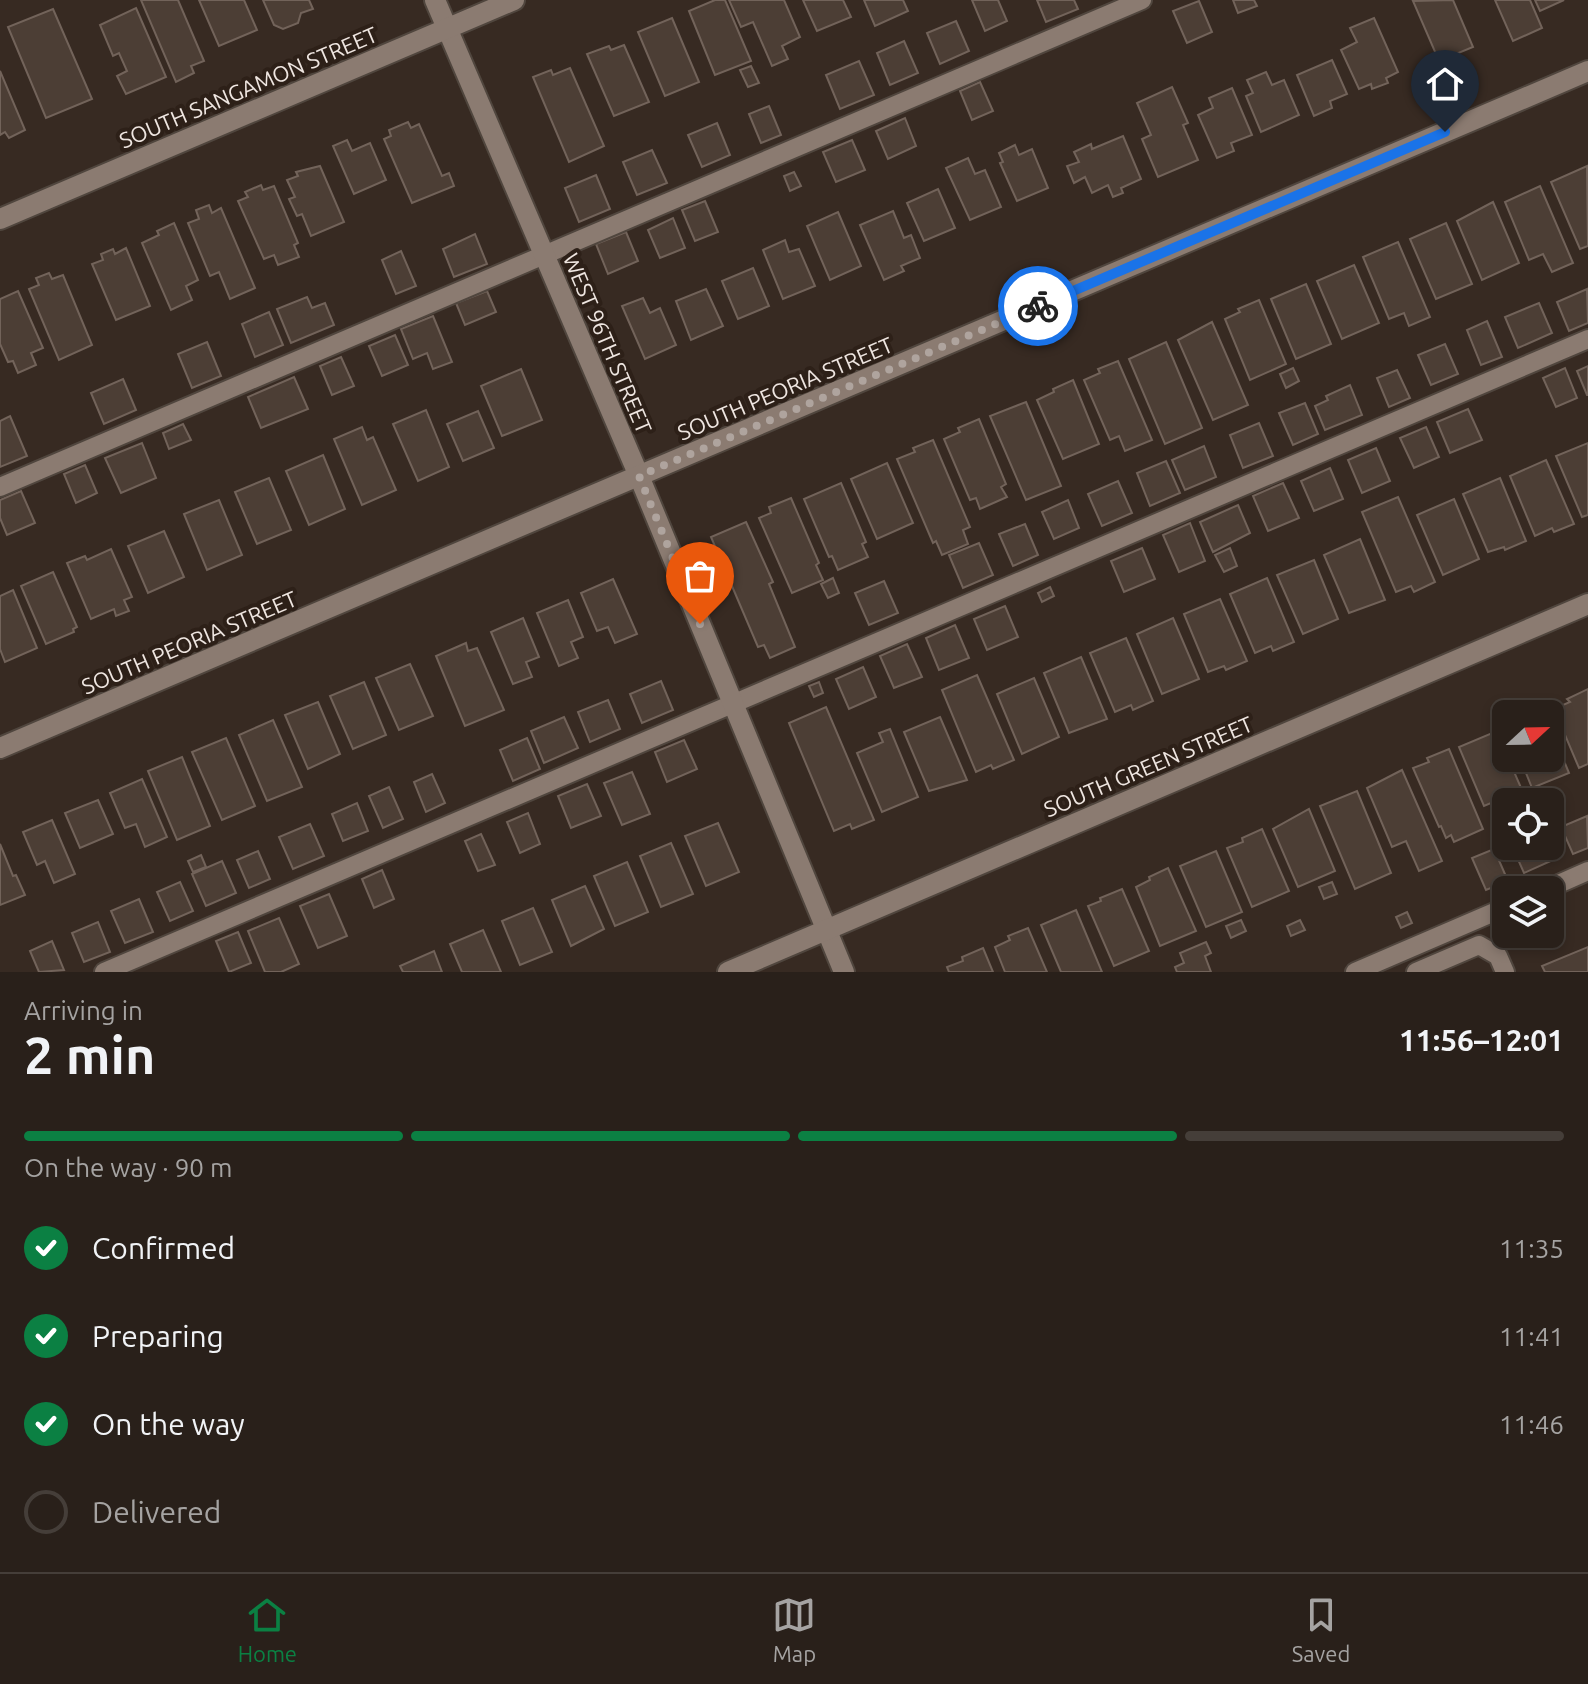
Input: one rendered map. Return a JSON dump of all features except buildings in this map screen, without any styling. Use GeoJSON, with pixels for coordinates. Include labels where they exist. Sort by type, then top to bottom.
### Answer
{"type":"FeatureCollection","features":[{"type":"Feature","properties":{"kind":"street","name":"WEST 96TH STREET"},"geometry":{"type":"LineString","coordinates":[[435,0],[639,476],[844,972]]}},
{"type":"Feature","properties":{"kind":"street","name":"SOUTH SANGAMON STREET"},"geometry":{"type":"LineString","coordinates":[[0,219],[514,0]]}},
{"type":"Feature","properties":{"kind":"street","name":"SOUTH PEORIA STREET"},"geometry":{"type":"LineString","coordinates":[[0,748],[1588,71]]}},
{"type":"Feature","properties":{"kind":"street","name":"SOUTH GREEN STREET"},"geometry":{"type":"LineString","coordinates":[[728,972],[1588,604]]}},
{"type":"Feature","properties":{"kind":"lane"},"geometry":{"type":"LineString","coordinates":[[0,487],[1142,0]]}},
{"type":"Feature","properties":{"kind":"lane"},"geometry":{"type":"LineString","coordinates":[[104,972],[1588,339]]}},
{"type":"Feature","properties":{"kind":"lane"},"geometry":{"type":"LineString","coordinates":[[1564,882],[1588,871]]}},
{"type":"Feature","properties":{"kind":"lane"},"geometry":{"type":"LineString","coordinates":[[1355,972],[1492,913]]}},
{"type":"Feature","properties":{"kind":"lane"},"geometry":{"type":"LineString","coordinates":[[1416,972],[1479,945],[1498,956],[1505,972]]}},
{"type":"Feature","properties":{"kind":"way so far"},"geometry":{"type":"LineString","coordinates":[[700,624],[639,476],[1038,306]]}},
{"type":"Feature","properties":{"kind":"route"},"geometry":{"type":"LineString","coordinates":[[1038,306],[1445,132]]}}]}
